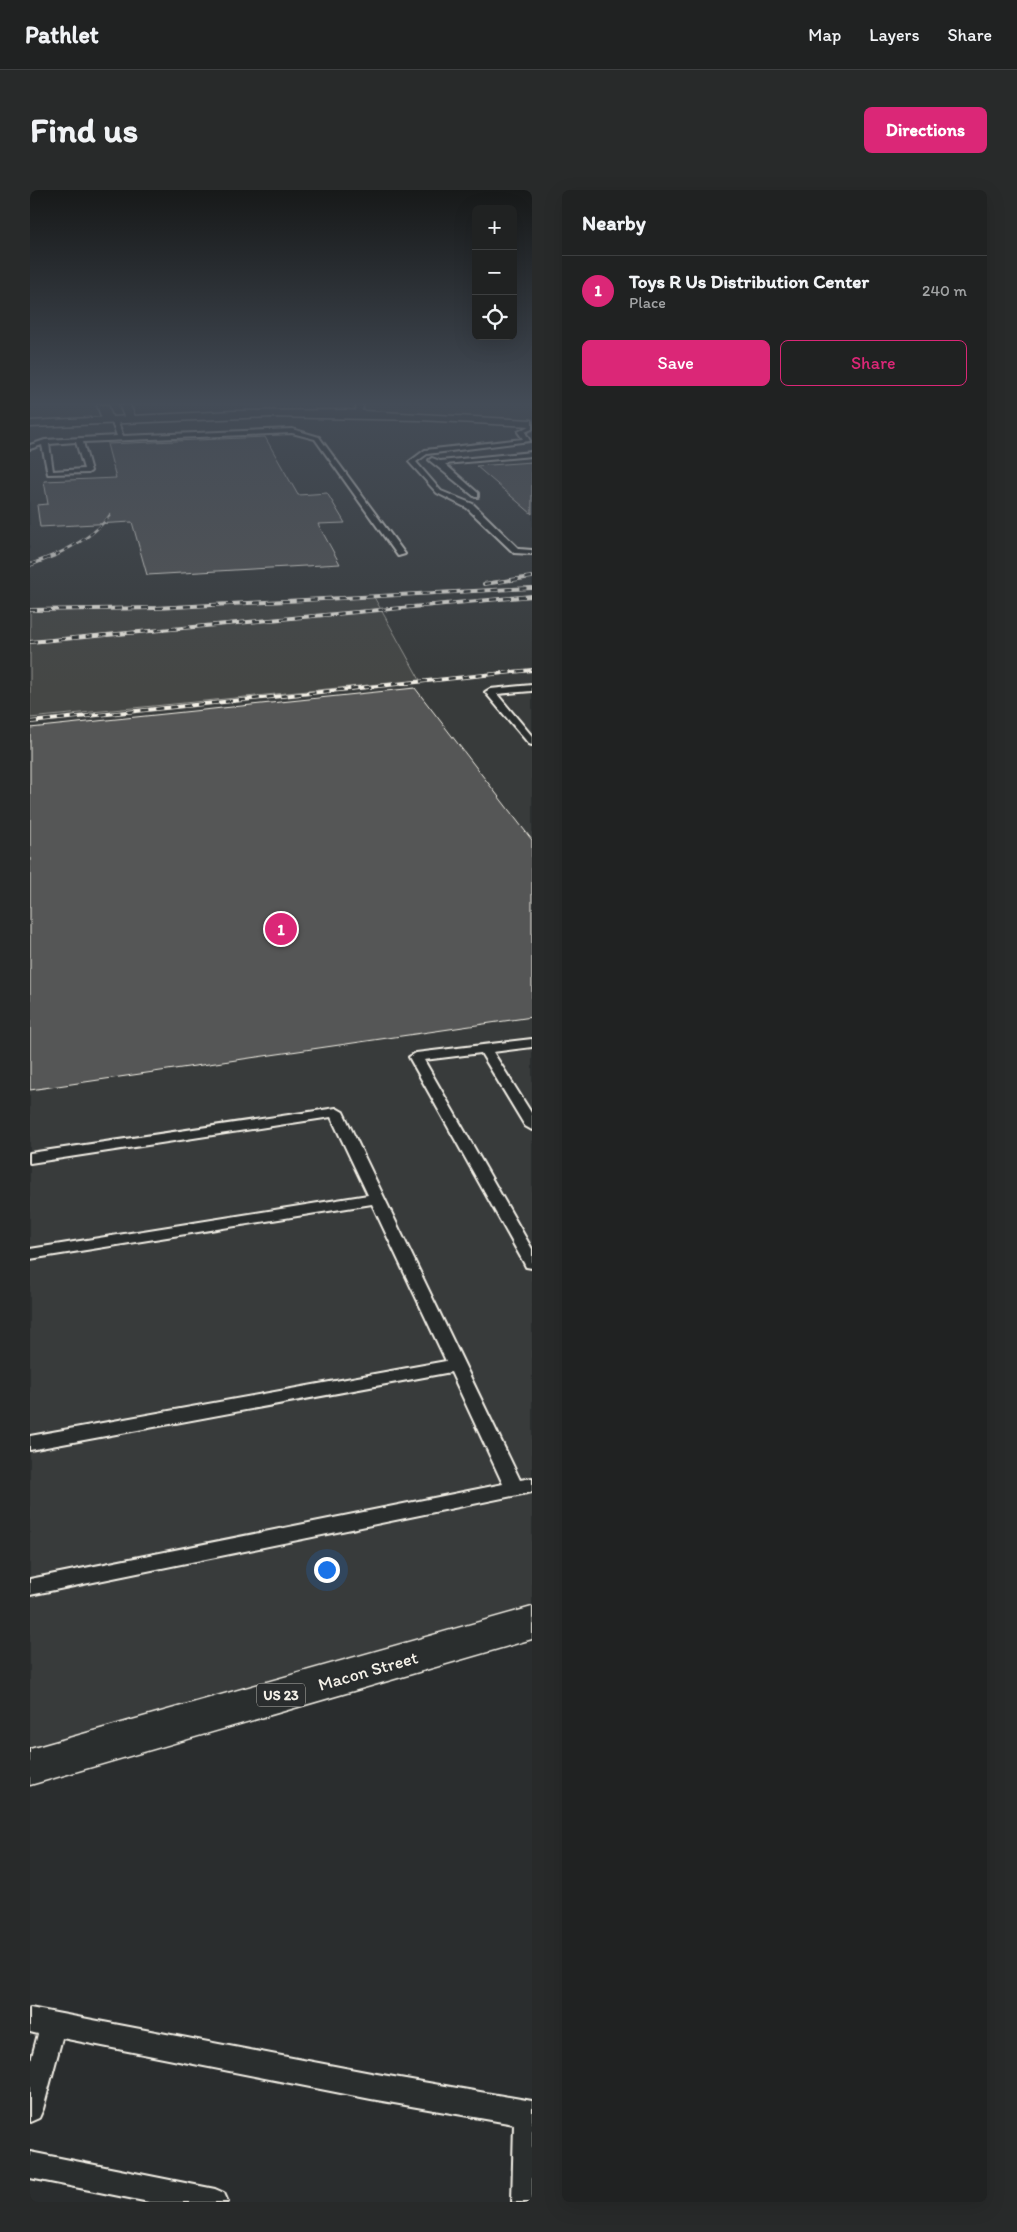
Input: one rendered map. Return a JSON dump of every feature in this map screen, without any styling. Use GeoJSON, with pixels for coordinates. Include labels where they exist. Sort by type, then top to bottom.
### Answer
{"type":"FeatureCollection","features":[{"type":"Feature","properties":{"kind":"main road","name":"Macon Street"},"geometry":{"type":"LineString","coordinates":[[30,1767],[532,1623]]}},
{"type":"Feature","properties":{"kind":"lane"},"geometry":{"type":"LineString","coordinates":[[361,499],[401,554]]}},
{"type":"Feature","properties":{"kind":"lane"},"geometry":{"type":"LineString","coordinates":[[454,499],[470,506],[517,551],[532,552]]}},
{"type":"Feature","properties":{"kind":"lane"},"geometry":{"type":"LineString","coordinates":[[532,688],[490,692],[532,742]]}},
{"type":"Feature","properties":{"kind":"lane"},"geometry":{"type":"LineString","coordinates":[[532,1044],[416,1057],[532,1263]]}},
{"type":"Feature","properties":{"kind":"lane"},"geometry":{"type":"LineString","coordinates":[[485,1049],[532,1126]]}},
{"type":"Feature","properties":{"kind":"lane"},"geometry":{"type":"LineString","coordinates":[[30,1158],[336,1112],[456,1365],[524,1487],[30,1587]]}},
{"type":"Feature","properties":{"kind":"lane"},"geometry":{"type":"LineString","coordinates":[[30,1254],[376,1198]]}},
{"type":"Feature","properties":{"kind":"lane"},"geometry":{"type":"LineString","coordinates":[[30,1444],[456,1365]]}},
{"type":"Feature","properties":{"kind":"lane"},"geometry":{"type":"LineString","coordinates":[[30,2109],[41,2023],[371,2086],[530,2113],[525,2202]]}},
{"type":"Feature","properties":{"kind":"lane"},"geometry":{"type":"LineString","coordinates":[[30,2164],[215,2202]]}},
{"type":"Feature","properties":{"kind":"shaded area"},"geometry":{"type":"Polygon","coordinates":[[[30,499],[532,499],[532,1628],[30,1769],[30,718],[420,680],[101,609],[30,610],[30,499]]]}},
{"type":"Feature","properties":{"kind":"shaded area"},"geometry":{"type":"Polygon","coordinates":[[[374,597],[420,680],[30,718],[30,610],[101,609],[374,597]]]}},
{"type":"Feature","properties":{"kind":"building"},"geometry":{"type":"Polygon","coordinates":[[[47,499],[331,499],[345,523],[318,524],[340,564],[147,575],[132,522],[40,527],[37,505],[48,504],[47,499]]]}},
{"type":"Feature","properties":{"kind":"building"},"geometry":{"type":"Polygon","coordinates":[[[514,499],[532,499],[532,514],[514,499]]]}},
{"type":"Feature","properties":{"kind":"building"},"geometry":{"type":"Polygon","coordinates":[[[415,688],[532,840],[532,1017],[30,1090],[30,728],[415,688]]]}},
{"type":"Feature","properties":{"kind":"railway"},"geometry":{"type":"LineString","coordinates":[[55,555],[85,538],[110,515]]}},
{"type":"Feature","properties":{"kind":"railway"},"geometry":{"type":"LineString","coordinates":[[30,565],[58,554]]}},
{"type":"Feature","properties":{"kind":"railway"},"geometry":{"type":"LineString","coordinates":[[484,584],[532,577]]}},
{"type":"Feature","properties":{"kind":"railway"},"geometry":{"type":"LineString","coordinates":[[30,610],[156,608],[532,588]]}},
{"type":"Feature","properties":{"kind":"railway"},"geometry":{"type":"LineString","coordinates":[[30,642],[532,596]]}},
{"type":"Feature","properties":{"kind":"railway"},"geometry":{"type":"LineString","coordinates":[[30,722],[532,670]]}},
{"type":"Feature","properties":{"kind":"place","name":"Toys R Us Distribution Center"},"geometry":{"type":"Point","coordinates":[281,929]}}]}
